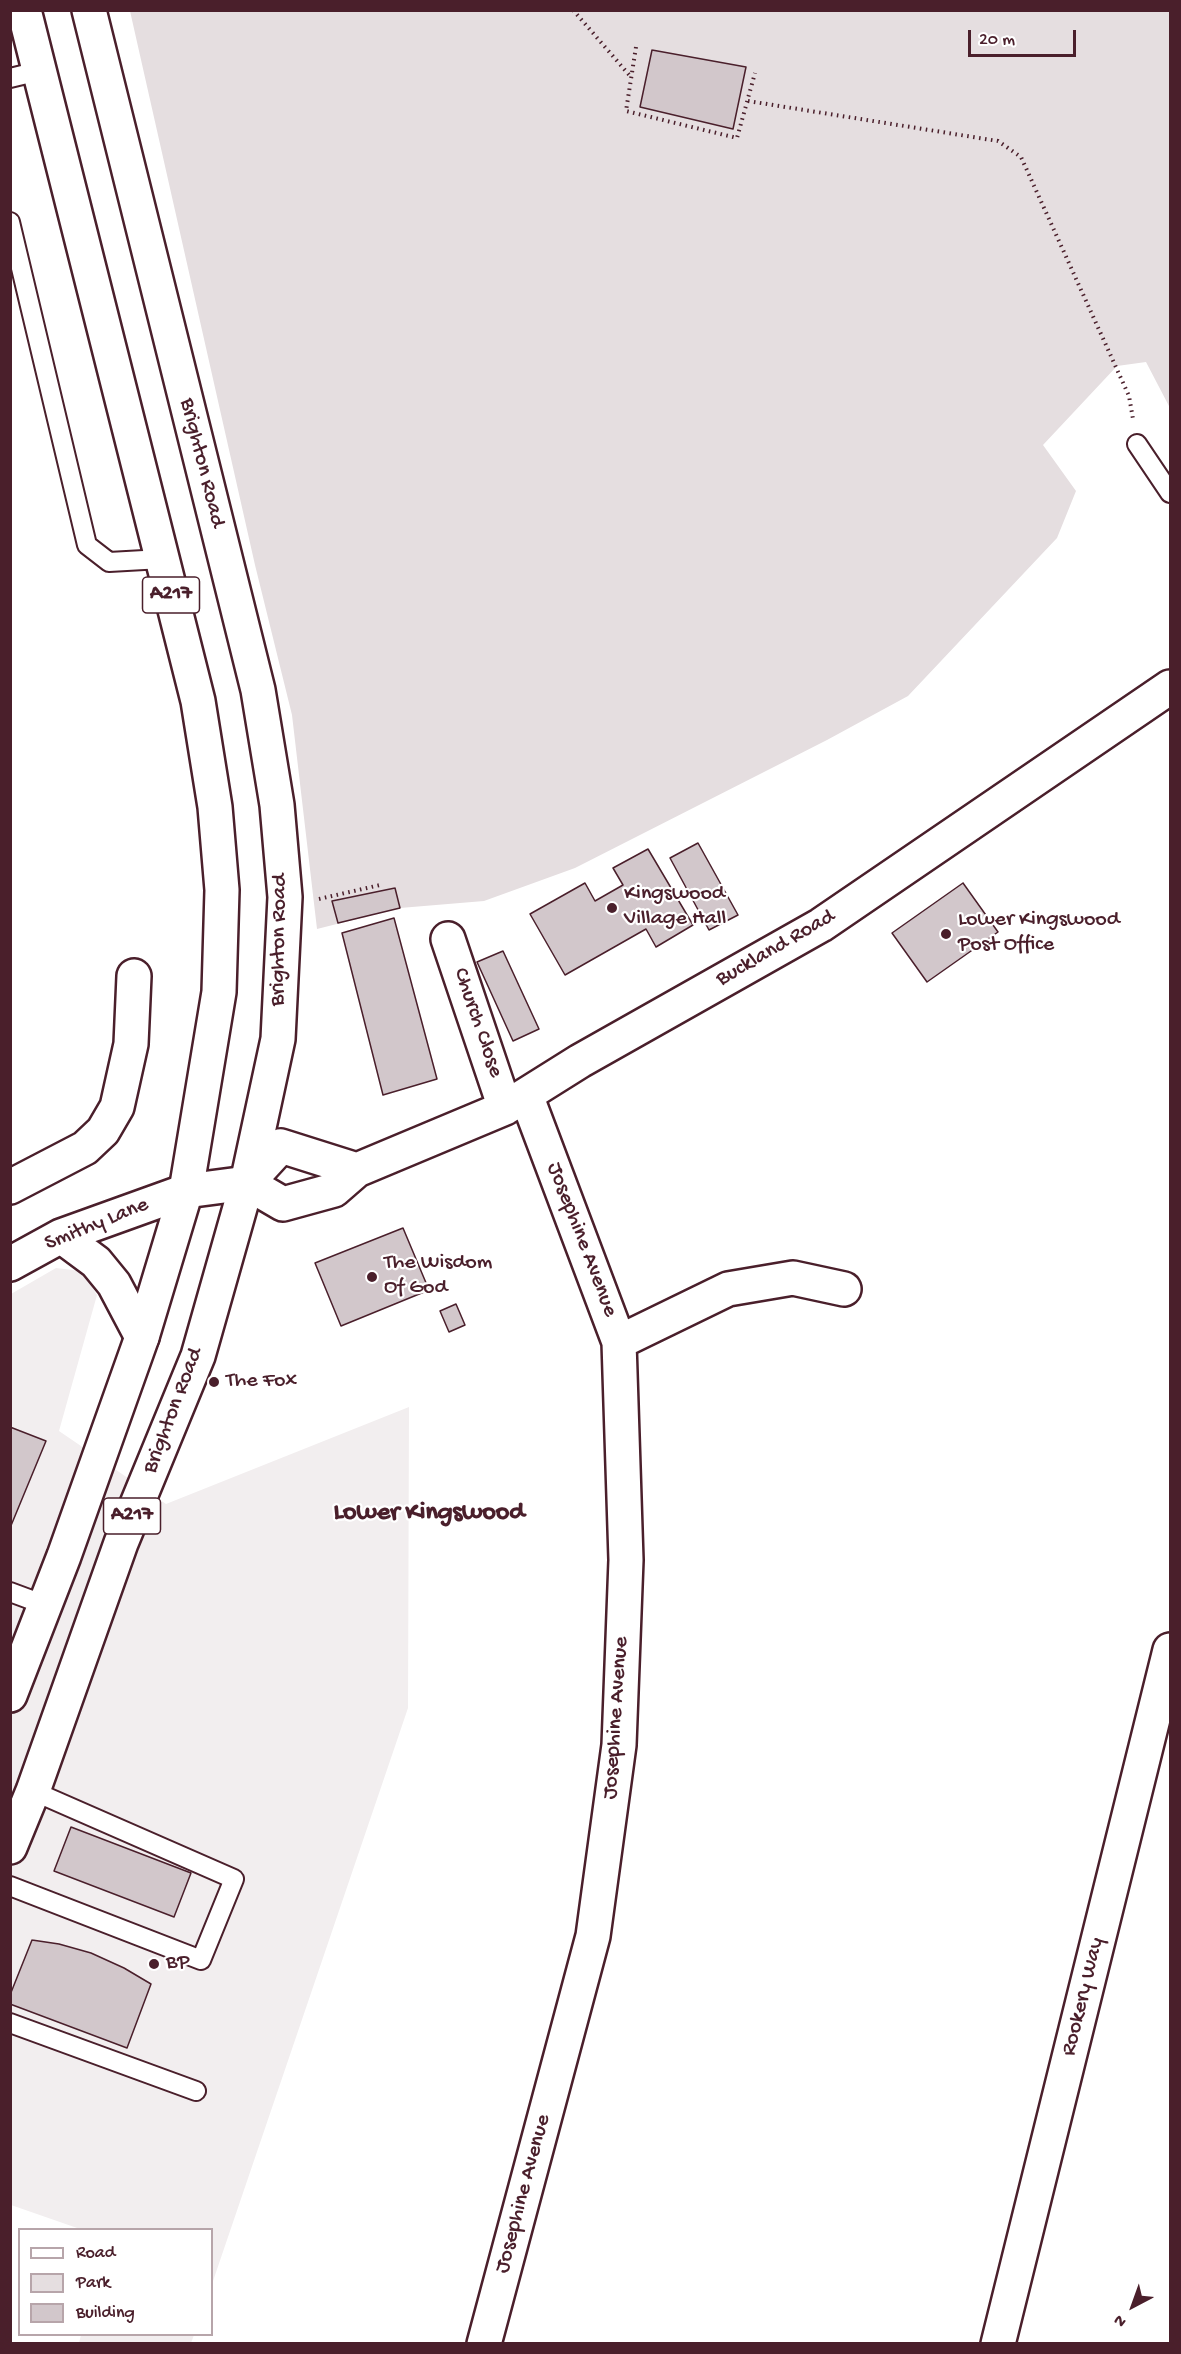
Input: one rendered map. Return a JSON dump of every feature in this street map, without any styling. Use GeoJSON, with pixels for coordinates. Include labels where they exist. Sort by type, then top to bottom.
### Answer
{"type":"FeatureCollection","features":[{"type":"Feature","properties":{"kind":"main road","name":"A217"},"geometry":{"type":"LineString","coordinates":[[10,1695],[142,1337],[186,1191],[219,992],[222,890],[215,807],[198,701],[162,560],[25,75],[24,10]]}},
{"type":"Feature","properties":{"kind":"main road","name":"Brighton Road"},"geometry":{"type":"LineString","coordinates":[[10,1847],[33,1791],[121,1543],[198,1356],[247,1183],[278,1039],[285,897],[278,806],[258,690],[89,10]]}},
{"type":"Feature","properties":{"kind":"main road","name":"Buckland Road"},"geometry":{"type":"LineString","coordinates":[[247,1183],[283,1204],[334,1190],[357,1170],[516,1101],[580,1061],[821,925],[1170,687]]}},
{"type":"Feature","properties":{"kind":"main road","name":"Church Close"},"geometry":{"type":"LineString","coordinates":[[448,939],[516,1101]]}},
{"type":"Feature","properties":{"kind":"main road"},"geometry":{"type":"LineString","coordinates":[[10,1187],[85,1148],[103,1131],[117,1107],[131,1044],[134,976]]}},
{"type":"Feature","properties":{"kind":"main road","name":"Josephine Avenue"},"geometry":{"type":"LineString","coordinates":[[484,2343],[593,1936],[619,1745],[626,1560],[619,1342],[516,1101]]}},
{"type":"Feature","properties":{"kind":"main road"},"geometry":{"type":"LineString","coordinates":[[247,1183],[281,1146],[357,1170]]}},
{"type":"Feature","properties":{"kind":"main road","name":"Smithy Lane"},"geometry":{"type":"LineString","coordinates":[[10,1264],[61,1236],[186,1191],[247,1183]]}},
{"type":"Feature","properties":{"kind":"main road"},"geometry":{"type":"LineString","coordinates":[[61,1236],[96,1262],[114,1284],[142,1337]]}},
{"type":"Feature","properties":{"kind":"main road"},"geometry":{"type":"LineString","coordinates":[[619,1342],[728,1289],[793,1278],[844,1289]]}},
{"type":"Feature","properties":{"kind":"main road","name":"Rookery Way"},"geometry":{"type":"LineString","coordinates":[[998,2343],[1170,1650]]}},
{"type":"Feature","properties":{"kind":"lane"},"geometry":{"type":"LineString","coordinates":[[10,222],[87,545],[110,562],[162,560]]}},
{"type":"Feature","properties":{"kind":"lane"},"geometry":{"type":"LineString","coordinates":[[1137,444],[1170,493]]}},
{"type":"Feature","properties":{"kind":"lane"},"geometry":{"type":"LineString","coordinates":[[10,1592],[45,1605]]}},
{"type":"Feature","properties":{"kind":"lane"},"geometry":{"type":"LineString","coordinates":[[10,1886],[201,1960],[234,1879],[33,1791]]}},
{"type":"Feature","properties":{"kind":"lane"},"geometry":{"type":"LineString","coordinates":[[10,2023],[196,2091]]}},
{"type":"Feature","properties":{"kind":"path"},"geometry":{"type":"LineString","coordinates":[[573,10],[631,78]]}},
{"type":"Feature","properties":{"kind":"path"},"geometry":{"type":"LineString","coordinates":[[636,47],[626,111],[737,138],[755,73]]}},
{"type":"Feature","properties":{"kind":"path"},"geometry":{"type":"LineString","coordinates":[[748,102],[998,141],[1021,157],[1129,396],[1137,444]]}},
{"type":"Feature","properties":{"kind":"path"},"geometry":{"type":"LineString","coordinates":[[285,897],[314,900],[380,885]]}},
{"type":"Feature","properties":{"kind":"shaded area"},"geometry":{"type":"Polygon","coordinates":[[[56,1268],[81,1271],[97,1295],[59,1431],[166,1504],[409,1407],[408,1708],[213,2281],[213,2228],[77,2228],[11,2205],[11,1294],[56,1268]]]}},
{"type":"Feature","properties":{"kind":"shaded area"},"geometry":{"type":"Polygon","coordinates":[[[81,2336],[194,2336],[191,2343],[79,2343],[81,2336]]]}},
{"type":"Feature","properties":{"kind":"green space"},"geometry":{"type":"Polygon","coordinates":[[[130,11],[1170,11],[1170,408],[1146,362],[1117,366],[1043,445],[1076,491],[1057,538],[908,696],[827,740],[575,868],[484,901],[400,908],[317,929],[292,715],[255,565],[130,11]]]}},
{"type":"Feature","properties":{"kind":"building"},"geometry":{"type":"Polygon","coordinates":[[[652,50],[746,67],[733,129],[640,107],[652,50]]]}},
{"type":"Feature","properties":{"kind":"building"},"geometry":{"type":"Polygon","coordinates":[[[698,843],[738,915],[709,930],[670,858],[698,843]]]}},
{"type":"Feature","properties":{"kind":"building","name":"Kingswood Village Hall"},"geometry":{"type":"Polygon","coordinates":[[[648,849],[693,925],[656,947],[646,929],[565,975],[530,914],[585,883],[595,901],[623,885],[613,868],[648,849]]]}},
{"type":"Feature","properties":{"kind":"building"},"geometry":{"type":"Polygon","coordinates":[[[963,883],[998,932],[927,982],[892,933],[963,883]]]}},
{"type":"Feature","properties":{"kind":"building"},"geometry":{"type":"Polygon","coordinates":[[[395,888],[400,908],[338,923],[332,901],[395,888]]]}},
{"type":"Feature","properties":{"kind":"building"},"geometry":{"type":"Polygon","coordinates":[[[394,918],[437,1079],[383,1095],[342,933],[394,918]]]}},
{"type":"Feature","properties":{"kind":"building"},"geometry":{"type":"Polygon","coordinates":[[[503,951],[539,1029],[513,1041],[477,962],[503,951]]]}},
{"type":"Feature","properties":{"kind":"building","name":"The Wisdom Of God"},"geometry":{"type":"Polygon","coordinates":[[[403,1228],[429,1290],[341,1326],[315,1263],[403,1228]]]}},
{"type":"Feature","properties":{"kind":"building"},"geometry":{"type":"Polygon","coordinates":[[[456,1304],[465,1325],[449,1332],[440,1311],[456,1304]]]}},
{"type":"Feature","properties":{"kind":"building"},"geometry":{"type":"Polygon","coordinates":[[[10,1427],[46,1441],[10,1528],[10,1427]]]}},
{"type":"Feature","properties":{"kind":"building"},"geometry":{"type":"Polygon","coordinates":[[[71,1827],[191,1873],[174,1917],[54,1871],[71,1827]]]}},
{"type":"Feature","properties":{"kind":"building"},"geometry":{"type":"Polygon","coordinates":[[[32,1940],[59,1944],[91,1953],[124,1968],[151,1984],[127,2048],[10,2004],[10,1995],[32,1940]]]}},
{"type":"Feature","properties":{"kind":"place","name":"Kingswood Village Hall"},"geometry":{"type":"Point","coordinates":[612,908]}},
{"type":"Feature","properties":{"kind":"place","name":"Lower Kingswood Post Office"},"geometry":{"type":"Point","coordinates":[946,934]}},
{"type":"Feature","properties":{"kind":"place","name":"The Wisdom Of God"},"geometry":{"type":"Point","coordinates":[372,1277]}},
{"type":"Feature","properties":{"kind":"place","name":"The Fox"},"geometry":{"type":"Point","coordinates":[214,1382]}},
{"type":"Feature","properties":{"kind":"place","name":"BP"},"geometry":{"type":"Point","coordinates":[154,1964]}},
{"type":"Feature","properties":{"kind":"district","name":"Lower Kingswood"},"geometry":{"type":"Point","coordinates":[429,1514]}}]}
